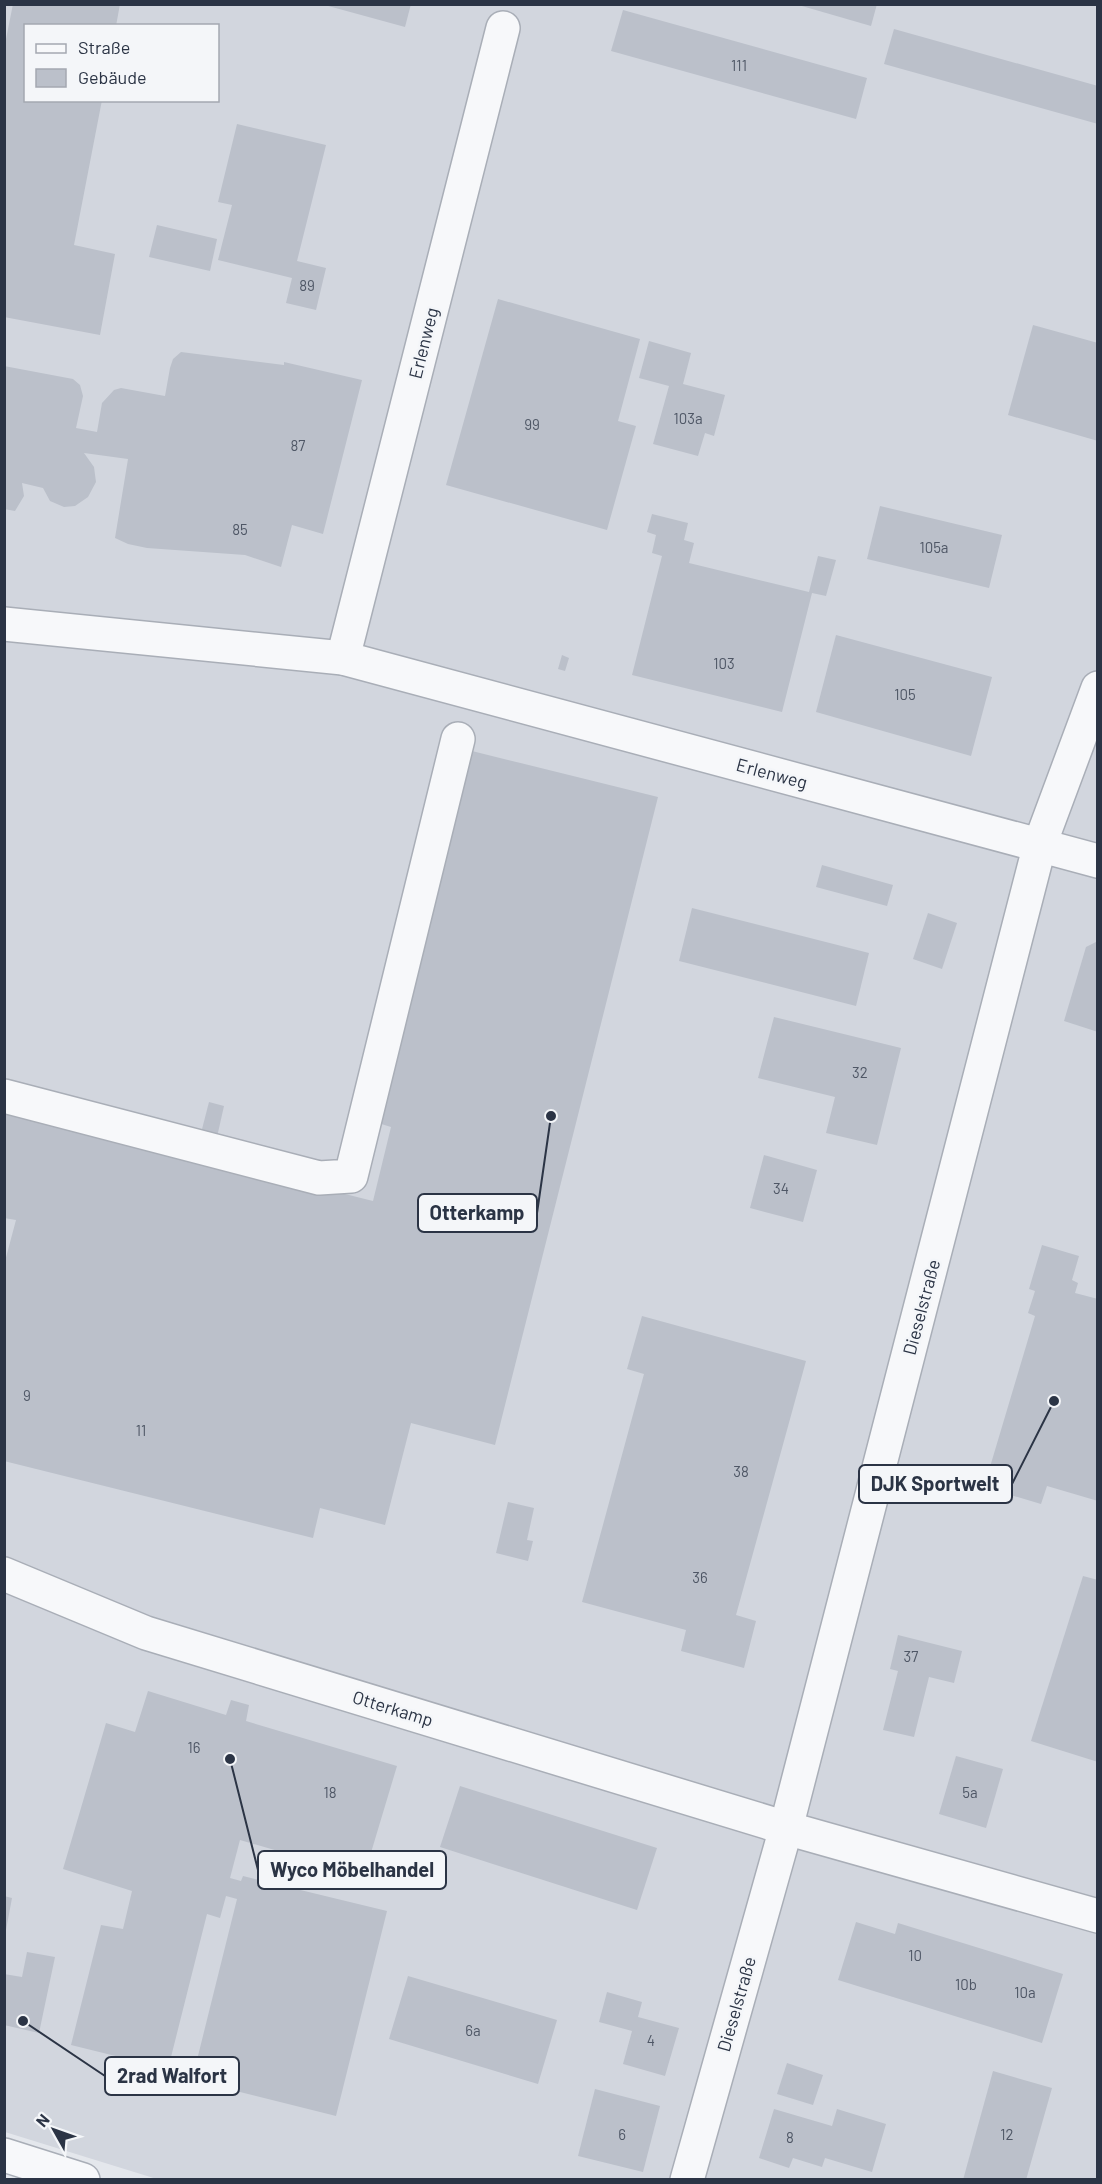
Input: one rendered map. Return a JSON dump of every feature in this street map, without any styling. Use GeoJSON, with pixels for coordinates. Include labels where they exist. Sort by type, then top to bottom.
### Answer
{"type":"FeatureCollection","features":[{"type":"Feature","properties":{"kind":"street","name":"Erlenweg"},"geometry":{"type":"LineString","coordinates":[[343,658],[503,28]]}},
{"type":"Feature","properties":{"kind":"street","name":"Erlenweg"},"geometry":{"type":"LineString","coordinates":[[4,624],[343,658],[1040,844]]}},
{"type":"Feature","properties":{"kind":"street"},"geometry":{"type":"LineString","coordinates":[[1098,688],[1040,844],[1098,861]]}},
{"type":"Feature","properties":{"kind":"street"},"geometry":{"type":"LineString","coordinates":[[4,1096],[319,1178],[351,1176],[458,739]]}},
{"type":"Feature","properties":{"kind":"street","name":"Dieselstraße"},"geometry":{"type":"LineString","coordinates":[[687,2180],[786,1828],[1040,844]]}},
{"type":"Feature","properties":{"kind":"street","name":"Otterkamp"},"geometry":{"type":"LineString","coordinates":[[4,1574],[146,1633],[786,1828]]}},
{"type":"Feature","properties":{"kind":"street"},"geometry":{"type":"LineString","coordinates":[[786,1828],[1098,1916]]}},
{"type":"Feature","properties":{"kind":"street"},"geometry":{"type":"LineString","coordinates":[[4,2155],[83,2180]]}},
{"type":"Feature","properties":{"kind":"shaded area"},"geometry":{"type":"Polygon","coordinates":[[[4,5],[1097,5],[1097,2179],[160,2180],[5,2132],[4,5]]]}},
{"type":"Feature","properties":{"kind":"building"},"geometry":{"type":"Polygon","coordinates":[[[13,4],[120,4],[116,24],[24,24],[24,102],[102,102],[74,245],[115,254],[100,335],[4,317],[4,49],[13,4]]]}},
{"type":"Feature","properties":{"kind":"building"},"geometry":{"type":"Polygon","coordinates":[[[321,4],[411,4],[405,27],[321,4]]]}},
{"type":"Feature","properties":{"kind":"building"},"geometry":{"type":"Polygon","coordinates":[[[795,4],[877,4],[871,26],[795,4]]]}},
{"type":"Feature","properties":{"kind":"building"},"geometry":{"type":"Polygon","coordinates":[[[623,10],[867,78],[856,119],[611,51],[623,10]]]}},
{"type":"Feature","properties":{"kind":"building"},"geometry":{"type":"Polygon","coordinates":[[[894,29],[1098,86],[1098,124],[884,64],[894,29]]]}},
{"type":"Feature","properties":{"kind":"building"},"geometry":{"type":"Polygon","coordinates":[[[237,124],[326,145],[297,261],[326,268],[316,310],[286,303],[292,278],[218,260],[232,205],[218,202],[237,124]]]}},
{"type":"Feature","properties":{"kind":"building"},"geometry":{"type":"Polygon","coordinates":[[[157,225],[217,239],[210,271],[149,257],[157,225]]]}},
{"type":"Feature","properties":{"kind":"building"},"geometry":{"type":"Polygon","coordinates":[[[498,299],[640,339],[618,421],[636,426],[607,530],[446,485],[498,299]]]}},
{"type":"Feature","properties":{"kind":"building"},"geometry":{"type":"Polygon","coordinates":[[[1033,325],[1098,343],[1098,441],[1008,415],[1033,325]]]}},
{"type":"Feature","properties":{"kind":"building"},"geometry":{"type":"Polygon","coordinates":[[[649,341],[691,353],[683,384],[725,395],[714,436],[705,433],[698,456],[653,444],[669,386],[639,378],[649,341]]]}},
{"type":"Feature","properties":{"kind":"building"},"geometry":{"type":"Polygon","coordinates":[[[181,352],[284,365],[284,362],[362,380],[323,534],[292,525],[281,567],[245,555],[147,548],[128,544],[115,538],[128,459],[84,453],[94,467],[96,482],[88,497],[75,506],[64,507],[50,501],[43,488],[22,483],[24,496],[15,511],[4,509],[4,366],[73,379],[80,385],[83,396],[76,428],[97,432],[102,403],[114,390],[121,388],[165,396],[173,359],[181,352]]]}},
{"type":"Feature","properties":{"kind":"building"},"geometry":{"type":"Polygon","coordinates":[[[880,506],[1002,535],[989,588],[867,559],[880,506]]]}},
{"type":"Feature","properties":{"kind":"building"},"geometry":{"type":"Polygon","coordinates":[[[652,514],[688,523],[684,540],[694,543],[689,563],[809,592],[818,556],[836,560],[826,596],[812,593],[782,712],[632,675],[662,556],[652,553],[656,535],[647,532],[652,514]]]}},
{"type":"Feature","properties":{"kind":"building"},"geometry":{"type":"Polygon","coordinates":[[[836,635],[992,677],[971,756],[816,712],[836,635]]]}},
{"type":"Feature","properties":{"kind":"building"},"geometry":{"type":"Polygon","coordinates":[[[562,655],[569,658],[565,671],[558,669],[562,655]]]}},
{"type":"Feature","properties":{"kind":"building"},"geometry":{"type":"Polygon","coordinates":[[[468,750],[658,797],[495,1445],[411,1423],[385,1525],[320,1508],[313,1538],[4,1461],[4,1265],[16,1220],[4,1218],[4,1109],[373,1201],[391,1127],[375,1122],[468,750]]]}},
{"type":"Feature","properties":{"kind":"building"},"geometry":{"type":"Polygon","coordinates":[[[822,865],[893,885],[887,906],[816,887],[822,865]]]}},
{"type":"Feature","properties":{"kind":"building"},"geometry":{"type":"Polygon","coordinates":[[[692,908],[869,953],[856,1006],[679,961],[692,908]]]}},
{"type":"Feature","properties":{"kind":"building"},"geometry":{"type":"Polygon","coordinates":[[[928,913],[957,923],[942,969],[913,959],[928,913]]]}},
{"type":"Feature","properties":{"kind":"building"},"geometry":{"type":"Polygon","coordinates":[[[1098,941],[1098,1032],[1064,1021],[1086,947],[1098,941]]]}},
{"type":"Feature","properties":{"kind":"building"},"geometry":{"type":"Polygon","coordinates":[[[774,1017],[901,1048],[877,1145],[826,1133],[835,1097],[758,1078],[774,1017]]]}},
{"type":"Feature","properties":{"kind":"building"},"geometry":{"type":"Polygon","coordinates":[[[209,1102],[224,1106],[217,1137],[201,1133],[209,1102]]]}},
{"type":"Feature","properties":{"kind":"building"},"geometry":{"type":"Polygon","coordinates":[[[764,1155],[817,1170],[803,1222],[750,1208],[764,1155]]]}},
{"type":"Feature","properties":{"kind":"building"},"geometry":{"type":"Polygon","coordinates":[[[1042,1245],[1079,1256],[1072,1280],[1078,1283],[1075,1293],[1098,1299],[1098,1501],[1047,1486],[1041,1504],[984,1487],[1035,1316],[1028,1313],[1035,1291],[1029,1289],[1042,1245]]]}},
{"type":"Feature","properties":{"kind":"building"},"geometry":{"type":"Polygon","coordinates":[[[642,1316],[806,1361],[736,1615],[756,1621],[744,1668],[681,1651],[686,1630],[582,1602],[644,1374],[627,1369],[642,1316]]]}},
{"type":"Feature","properties":{"kind":"building"},"geometry":{"type":"Polygon","coordinates":[[[508,1502],[534,1508],[527,1540],[533,1541],[528,1561],[496,1553],[508,1502]]]}},
{"type":"Feature","properties":{"kind":"building"},"geometry":{"type":"Polygon","coordinates":[[[1083,1576],[1098,1580],[1098,1762],[1031,1741],[1083,1576]]]}},
{"type":"Feature","properties":{"kind":"building"},"geometry":{"type":"Polygon","coordinates":[[[898,1635],[962,1651],[954,1683],[929,1677],[914,1737],[883,1730],[898,1671],[890,1669],[898,1635]]]}},
{"type":"Feature","properties":{"kind":"building"},"geometry":{"type":"Polygon","coordinates":[[[148,1691],[226,1715],[231,1700],[249,1705],[246,1721],[397,1766],[364,1876],[240,1840],[230,1878],[241,1881],[243,1876],[387,1911],[336,2116],[192,2080],[237,1899],[226,1896],[220,1918],[207,1914],[168,2069],[71,2045],[101,1925],[123,1929],[132,1891],[63,1869],[106,1723],[135,1732],[148,1691]]]}},
{"type":"Feature","properties":{"kind":"building"},"geometry":{"type":"Polygon","coordinates":[[[956,1756],[1003,1769],[986,1828],[939,1814],[956,1756]]]}},
{"type":"Feature","properties":{"kind":"building"},"geometry":{"type":"Polygon","coordinates":[[[460,1786],[657,1848],[637,1910],[440,1847],[460,1786]]]}},
{"type":"Feature","properties":{"kind":"building"},"geometry":{"type":"Polygon","coordinates":[[[4,1896],[12,1898],[6,1930],[4,1930],[4,1896]]]}},
{"type":"Feature","properties":{"kind":"building"},"geometry":{"type":"Polygon","coordinates":[[[856,1922],[895,1934],[898,1923],[1063,1974],[1042,2043],[838,1980],[856,1922]]]}},
{"type":"Feature","properties":{"kind":"building"},"geometry":{"type":"Polygon","coordinates":[[[27,1952],[55,1957],[39,2033],[4,2025],[4,1974],[22,1977],[27,1952]]]}},
{"type":"Feature","properties":{"kind":"building"},"geometry":{"type":"Polygon","coordinates":[[[408,1976],[557,2020],[538,2084],[389,2039],[408,1976]]]}},
{"type":"Feature","properties":{"kind":"building"},"geometry":{"type":"Polygon","coordinates":[[[607,1992],[642,2002],[638,2017],[679,2028],[665,2076],[623,2064],[632,2031],[599,2022],[607,1992]]]}},
{"type":"Feature","properties":{"kind":"building"},"geometry":{"type":"Polygon","coordinates":[[[787,2063],[823,2075],[813,2105],[777,2094],[787,2063]]]}},
{"type":"Feature","properties":{"kind":"building"},"geometry":{"type":"Polygon","coordinates":[[[993,2071],[1052,2088],[1026,2180],[963,2180],[993,2071]]]}},
{"type":"Feature","properties":{"kind":"building"},"geometry":{"type":"Polygon","coordinates":[[[595,2089],[660,2106],[643,2172],[578,2156],[595,2089]]]}},
{"type":"Feature","properties":{"kind":"building"},"geometry":{"type":"Polygon","coordinates":[[[774,2109],[832,2126],[837,2109],[886,2124],[872,2172],[825,2158],[822,2167],[793,2158],[789,2168],[759,2158],[774,2109]]]}},
{"type":"Feature","properties":{"kind":"place","name":"Otterkamp"},"geometry":{"type":"Point","coordinates":[551,1116]}},
{"type":"Feature","properties":{"kind":"place","name":"DJK Sportwelt"},"geometry":{"type":"Point","coordinates":[1054,1401]}},
{"type":"Feature","properties":{"kind":"place","name":"Wyco Möbelhandel"},"geometry":{"type":"Point","coordinates":[230,1759]}},
{"type":"Feature","properties":{"kind":"place","name":"2rad Walfort"},"geometry":{"type":"Point","coordinates":[23,2021]}}]}
